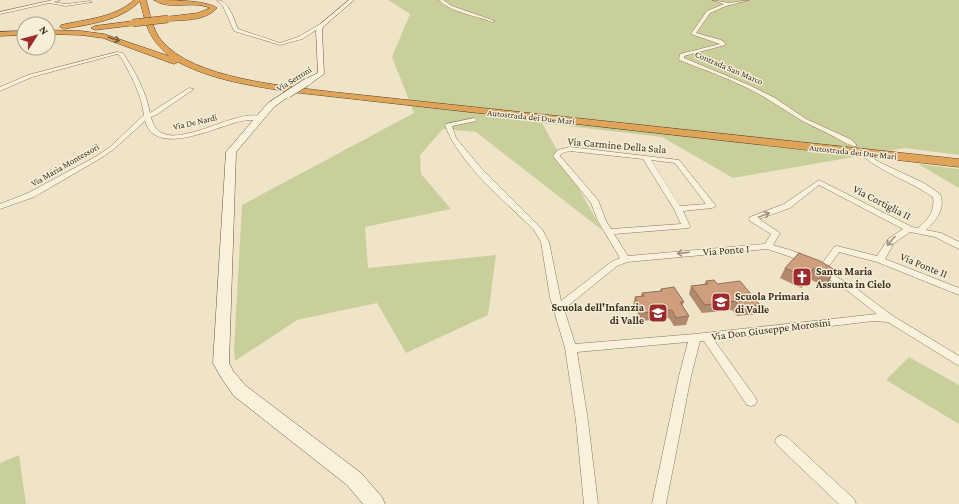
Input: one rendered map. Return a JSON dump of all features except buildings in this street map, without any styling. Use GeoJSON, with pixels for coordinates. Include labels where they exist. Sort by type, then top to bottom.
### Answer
{"type":"FeatureCollection","features":[{"type":"Feature","properties":{"kind":"highway"},"geometry":{"type":"LineString","coordinates":[[56,29],[113,15],[130,8],[138,0]]}},
{"type":"Feature","properties":{"kind":"highway","name":"Autostrada dei Due Mari"},"geometry":{"type":"LineString","coordinates":[[144,0],[151,30],[156,39],[167,51],[180,60],[203,69],[230,78],[455,106]]}},
{"type":"Feature","properties":{"kind":"highway","name":"Autostrada dei Due Mari"},"geometry":{"type":"LineString","coordinates":[[150,0],[160,33],[169,43],[188,58],[204,65],[256,79],[309,88],[455,106],[959,163]]}},
{"type":"Feature","properties":{"kind":"highway"},"geometry":{"type":"LineString","coordinates":[[56,30],[168,19],[209,12],[214,8],[208,5],[173,3],[157,0]]}},
{"type":"Feature","properties":{"kind":"highway"},"geometry":{"type":"LineString","coordinates":[[162,28],[158,17],[164,11],[184,6],[208,5]]}},
{"type":"Feature","properties":{"kind":"highway"},"geometry":{"type":"LineString","coordinates":[[56,31],[104,36],[227,79],[265,87],[306,87]]}},
{"type":"Feature","properties":{"kind":"highway"},"geometry":{"type":"LineString","coordinates":[[4,34],[16,33]]}},
{"type":"Feature","properties":{"kind":"highway","name":"Autostrada dei Due Mari"},"geometry":{"type":"LineString","coordinates":[[747,138],[959,159]]}},
{"type":"Feature","properties":{"kind":"main road"},"geometry":{"type":"LineString","coordinates":[[319,27],[352,0]]}},
{"type":"Feature","properties":{"kind":"main road","name":"Via Serroni"},"geometry":{"type":"LineString","coordinates":[[319,27],[321,74],[306,87],[288,94],[271,105],[231,152],[221,363],[227,375],[240,391],[354,479],[375,504]]}},
{"type":"Feature","properties":{"kind":"street"},"geometry":{"type":"LineString","coordinates":[[0,13],[58,0]]}},
{"type":"Feature","properties":{"kind":"street"},"geometry":{"type":"LineString","coordinates":[[219,0],[225,5],[236,30],[280,44],[300,38],[319,27]]}},
{"type":"Feature","properties":{"kind":"street"},"geometry":{"type":"LineString","coordinates":[[441,0],[450,7],[493,21]]}},
{"type":"Feature","properties":{"kind":"street"},"geometry":{"type":"LineString","coordinates":[[714,0],[728,4]]}},
{"type":"Feature","properties":{"kind":"street","name":"Contrada San Marco"},"geometry":{"type":"LineString","coordinates":[[747,0],[728,4],[708,12],[708,16],[700,23],[693,34],[722,42],[723,44],[682,55],[681,59],[727,77],[768,97],[796,116],[840,135],[854,145]]}},
{"type":"Feature","properties":{"kind":"street"},"geometry":{"type":"LineString","coordinates":[[48,3],[66,5],[90,2]]}},
{"type":"Feature","properties":{"kind":"street","name":"Via De Nardi"},"geometry":{"type":"LineString","coordinates":[[0,88],[30,76],[108,54],[119,54],[124,58],[143,94],[147,116],[152,129],[157,133],[172,137],[209,130],[240,119],[260,118]]}},
{"type":"Feature","properties":{"kind":"street","name":"Via Maria Montessori"},"geometry":{"type":"LineString","coordinates":[[0,207],[31,194],[99,157],[112,148],[147,116],[154,114],[191,88]]}},
{"type":"Feature","properties":{"kind":"street"},"geometry":{"type":"LineString","coordinates":[[474,120],[448,125],[453,138],[477,169],[538,229],[545,242],[555,297],[571,348],[582,421],[591,504]]}},
{"type":"Feature","properties":{"kind":"street","name":"Via Carmine Della Sala"},"geometry":{"type":"LineString","coordinates":[[610,232],[602,221],[595,202],[556,156],[560,151],[570,150],[677,161],[712,206],[678,209]]}},
{"type":"Feature","properties":{"kind":"street"},"geometry":{"type":"LineString","coordinates":[[867,156],[878,165],[922,185],[937,196],[939,205],[932,221],[920,231]]}},
{"type":"Feature","properties":{"kind":"street"},"geometry":{"type":"LineString","coordinates":[[625,259],[610,232],[686,226],[678,209],[646,158]]}},
{"type":"Feature","properties":{"kind":"street","name":"Via Cortiglia II"},"geometry":{"type":"LineString","coordinates":[[768,246],[776,233],[754,219],[787,206],[798,196],[819,182],[909,229],[938,235],[959,246]]}},
{"type":"Feature","properties":{"kind":"street"},"geometry":{"type":"LineString","coordinates":[[880,260],[894,236],[909,229]]}},
{"type":"Feature","properties":{"kind":"street","name":"Via Ponte I"},"geometry":{"type":"LineString","coordinates":[[558,309],[614,264],[625,259],[768,246],[800,257],[850,289],[890,319]]}},
{"type":"Feature","properties":{"kind":"street","name":"Via Ponte II"},"geometry":{"type":"LineString","coordinates":[[827,263],[837,248],[880,260],[959,292]]}},
{"type":"Feature","properties":{"kind":"street","name":"Via Don Giuseppe Morosini"},"geometry":{"type":"LineString","coordinates":[[571,348],[701,337],[873,317],[890,319],[959,362]]}},
{"type":"Feature","properties":{"kind":"street"},"geometry":{"type":"LineString","coordinates":[[701,337],[751,401]]}},
{"type":"Feature","properties":{"kind":"street"},"geometry":{"type":"LineString","coordinates":[[659,504],[684,384],[701,337]]}},
{"type":"Feature","properties":{"kind":"street"},"geometry":{"type":"LineString","coordinates":[[782,441],[849,504]]}},
{"type":"Feature","properties":{"kind":"green space"},"geometry":{"type":"Polygon","coordinates":[[[388,0],[959,0],[959,155],[905,148],[733,178],[662,137],[542,123],[602,230],[476,132],[443,129],[420,155],[421,174],[451,209],[365,227],[368,268],[496,255],[488,315],[406,353],[377,303],[297,320],[235,361],[234,349],[242,205],[414,113],[392,57],[410,14],[388,0]]]}},
{"type":"Feature","properties":{"kind":"green space"},"geometry":{"type":"Polygon","coordinates":[[[918,164],[959,169],[959,188],[918,164]]]}},
{"type":"Feature","properties":{"kind":"green space"},"geometry":{"type":"Polygon","coordinates":[[[909,357],[959,385],[959,424],[886,380],[909,357]]]}},
{"type":"Feature","properties":{"kind":"green space"},"geometry":{"type":"Polygon","coordinates":[[[19,455],[26,504],[0,504],[0,463],[19,455]]]}},
{"type":"Feature","properties":{"kind":"place","name":"Santa Maria Assunta in Cielo"},"geometry":{"type":"Point","coordinates":[802,277]}},
{"type":"Feature","properties":{"kind":"place","name":"Scuola Primaria di Valle"},"geometry":{"type":"Point","coordinates":[721,302]}},
{"type":"Feature","properties":{"kind":"place","name":"Scuola dell'Infanzia di Valle"},"geometry":{"type":"Point","coordinates":[658,313]}}]}
